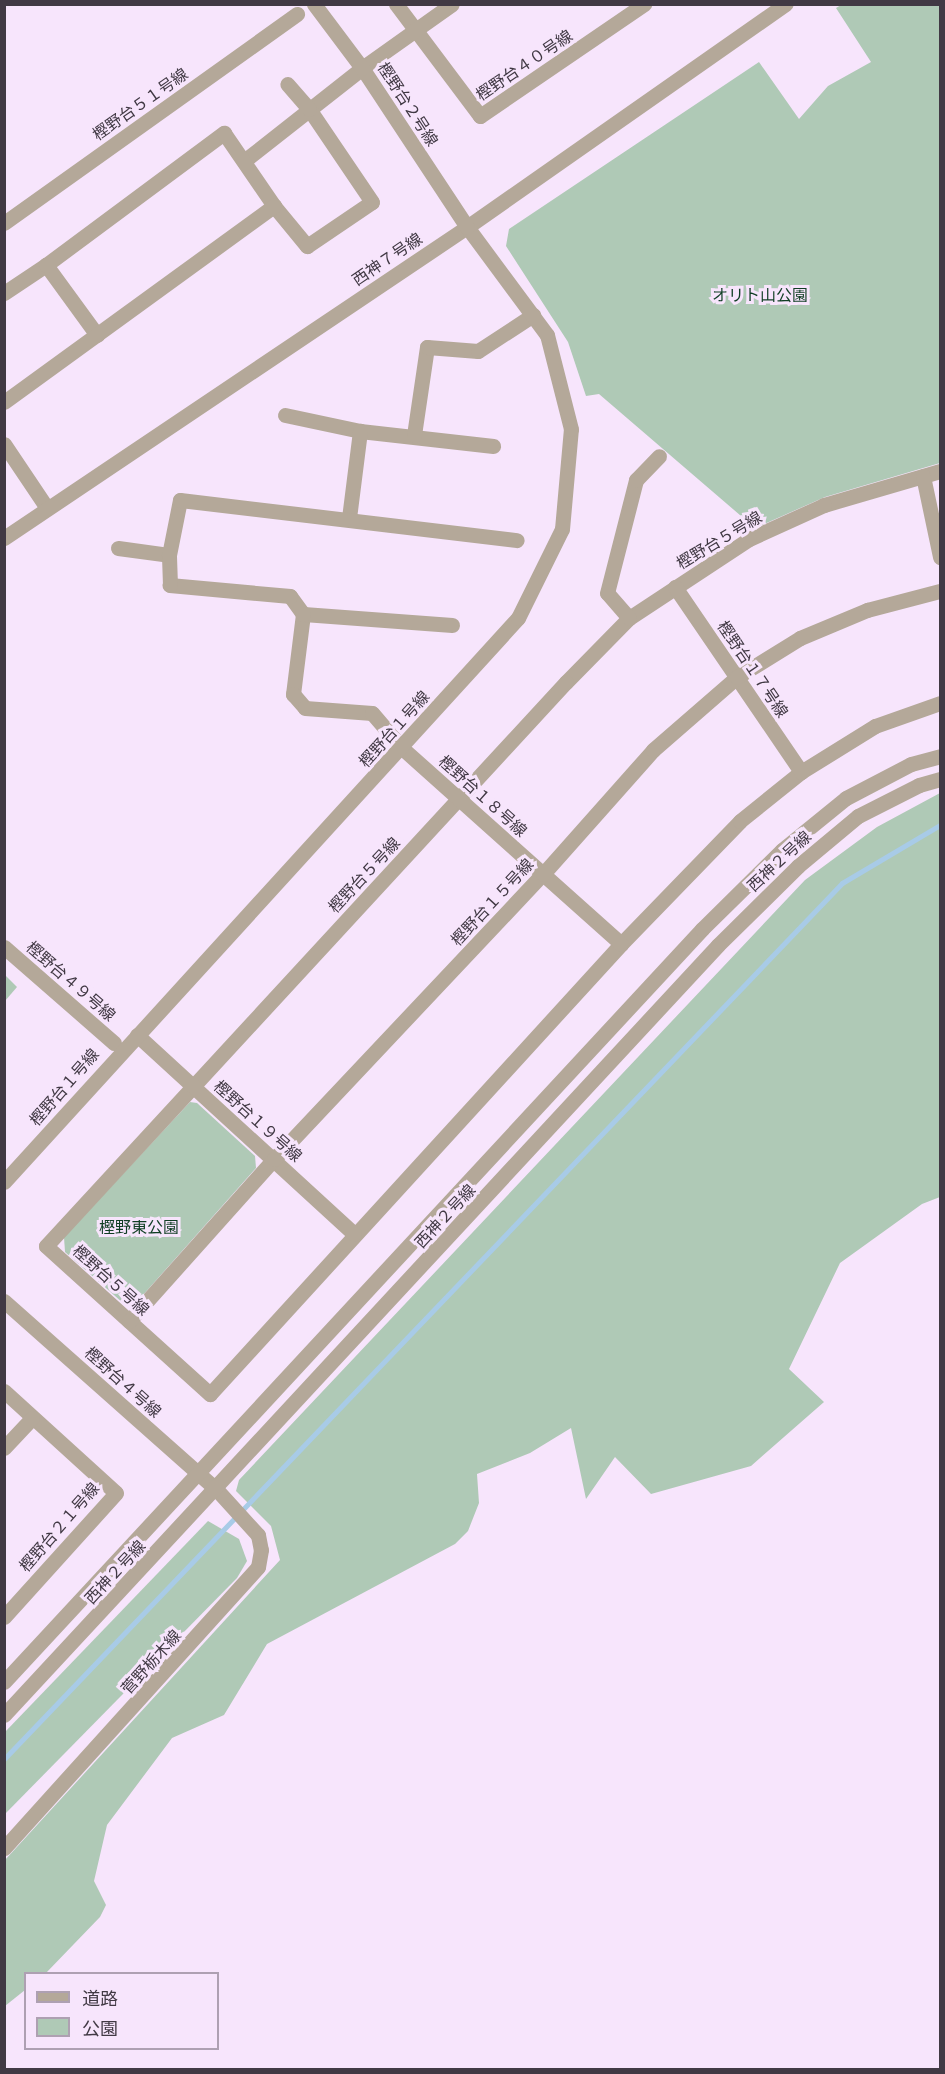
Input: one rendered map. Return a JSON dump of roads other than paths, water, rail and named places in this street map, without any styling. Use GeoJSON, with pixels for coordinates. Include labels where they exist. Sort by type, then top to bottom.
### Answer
{"type":"FeatureCollection","features":[{"type":"Feature","properties":{"kind":"street","name":"樫野台２号線"},"geometry":{"type":"LineString","coordinates":[[314,4],[362,68],[467,227]]}},
{"type":"Feature","properties":{"kind":"street","name":"樫野台４０号線"},"geometry":{"type":"LineString","coordinates":[[396,4],[480,116],[644,4]]}},
{"type":"Feature","properties":{"kind":"street"},"geometry":{"type":"LineString","coordinates":[[244,161],[362,68],[452,4]]}},
{"type":"Feature","properties":{"kind":"street","name":"西神７号線"},"geometry":{"type":"LineString","coordinates":[[4,538],[467,227],[786,4]]}},
{"type":"Feature","properties":{"kind":"street","name":"樫野台５１号線"},"geometry":{"type":"LineString","coordinates":[[4,223],[297,14]]}},
{"type":"Feature","properties":{"kind":"street"},"geometry":{"type":"LineString","coordinates":[[4,293],[46,265],[224,133],[273,206],[307,246],[372,202],[309,109],[287,84]]}},
{"type":"Feature","properties":{"kind":"street"},"geometry":{"type":"LineString","coordinates":[[4,402],[273,206]]}},
{"type":"Feature","properties":{"kind":"street","name":"樫野台１号線"},"geometry":{"type":"LineString","coordinates":[[4,1182],[136,1035],[402,748],[518,618],[562,529],[571,429],[547,335],[467,227]]}},
{"type":"Feature","properties":{"kind":"street"},"geometry":{"type":"LineString","coordinates":[[46,265],[97,335]]}},
{"type":"Feature","properties":{"kind":"street"},"geometry":{"type":"LineString","coordinates":[[414,435],[427,347],[478,351],[533,315]]}},
{"type":"Feature","properties":{"kind":"street"},"geometry":{"type":"LineString","coordinates":[[285,415],[360,431],[414,435],[493,446]]}},
{"type":"Feature","properties":{"kind":"street"},"geometry":{"type":"LineString","coordinates":[[349,518],[360,431]]}},
{"type":"Feature","properties":{"kind":"street"},"geometry":{"type":"LineString","coordinates":[[4,444],[47,508]]}},
{"type":"Feature","properties":{"kind":"street"},"geometry":{"type":"LineString","coordinates":[[629,618],[607,593],[636,480],[659,456]]}},
{"type":"Feature","properties":{"kind":"street","name":"樫野台５号線"},"geometry":{"type":"LineString","coordinates":[[940,471],[824,505],[749,539],[629,618],[46,1246],[210,1394],[621,944],[740,821],[801,772],[875,726],[940,703]]}},
{"type":"Feature","properties":{"kind":"street"},"geometry":{"type":"LineString","coordinates":[[923,476],[940,557]]}},
{"type":"Feature","properties":{"kind":"street"},"geometry":{"type":"LineString","coordinates":[[452,625],[303,614],[290,596],[170,585],[169,555],[180,500],[349,518],[517,540]]}},
{"type":"Feature","properties":{"kind":"street"},"geometry":{"type":"LineString","coordinates":[[118,548],[169,555]]}},
{"type":"Feature","properties":{"kind":"street","name":"樫野台１７号線"},"geometry":{"type":"LineString","coordinates":[[675,587],[801,772]]}},
{"type":"Feature","properties":{"kind":"street","name":"樫野台１５号線"},"geometry":{"type":"LineString","coordinates":[[129,1321],[274,1159],[543,874],[653,750],[737,677],[800,638],[867,610],[940,591]]}},
{"type":"Feature","properties":{"kind":"street","name":"樫野台１８号線"},"geometry":{"type":"LineString","coordinates":[[303,614],[293,694],[305,708],[372,712],[402,748],[621,944]]}},
{"type":"Feature","properties":{"kind":"street","name":"西神２号線"},"geometry":{"type":"LineString","coordinates":[[4,1682],[200,1475],[702,929],[782,850],[846,798],[910,764],[940,756]]}},
{"type":"Feature","properties":{"kind":"street","name":"西神２号線"},"geometry":{"type":"LineString","coordinates":[[4,1715],[217,1490],[718,945],[790,874],[858,816],[919,785],[940,779]]}},
{"type":"Feature","properties":{"kind":"street","name":"樫野台４９号線"},"geometry":{"type":"LineString","coordinates":[[4,947],[114,1043]]}},
{"type":"Feature","properties":{"kind":"street","name":"樫野台１９号線"},"geometry":{"type":"LineString","coordinates":[[136,1035],[354,1234]]}},
{"type":"Feature","properties":{"kind":"street","name":"樫野台４号線"},"geometry":{"type":"LineString","coordinates":[[4,1301],[217,1490]]}},
{"type":"Feature","properties":{"kind":"street","name":"樫野台２１号線"},"geometry":{"type":"LineString","coordinates":[[4,1391],[116,1493],[4,1617]]}},
{"type":"Feature","properties":{"kind":"street"},"geometry":{"type":"LineString","coordinates":[[4,1448],[32,1418]]}},
{"type":"Feature","properties":{"kind":"street","name":"菅野栃木線"},"geometry":{"type":"LineString","coordinates":[[4,1848],[258,1567],[261,1550],[258,1535],[217,1490]]}},
{"type":"Feature","properties":{"kind":"waterway"},"geometry":{"type":"LineString","coordinates":[[4,1759],[842,883],[940,825]]}},
{"type":"Feature","properties":{"kind":"park label","name":"オリト山公園"},"geometry":{"type":"Point","coordinates":[760,295]}},
{"type":"Feature","properties":{"kind":"park label","name":"樫野東公園"},"geometry":{"type":"Point","coordinates":[139,1227]}}]}
